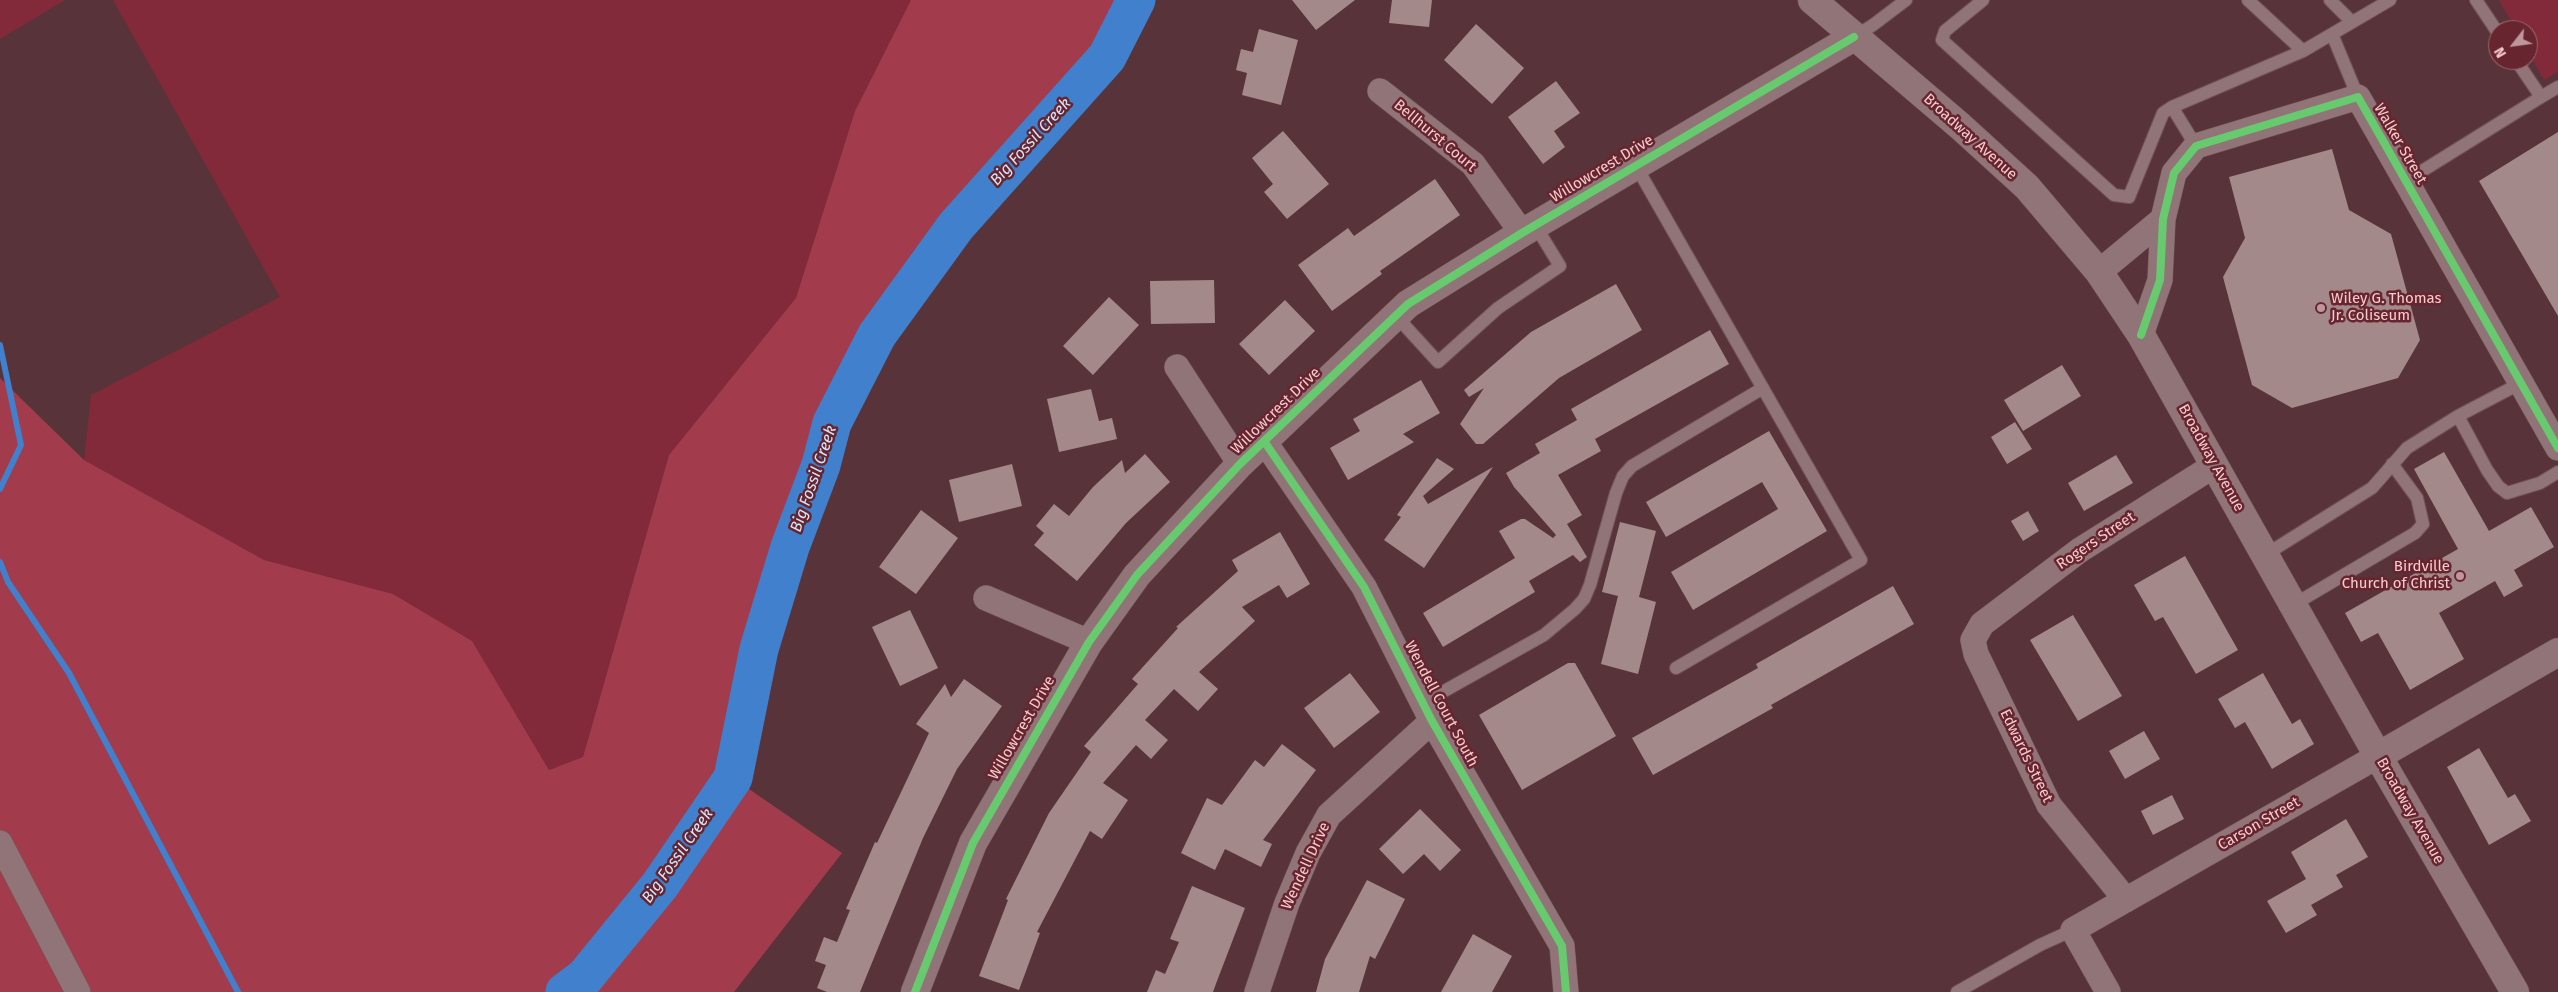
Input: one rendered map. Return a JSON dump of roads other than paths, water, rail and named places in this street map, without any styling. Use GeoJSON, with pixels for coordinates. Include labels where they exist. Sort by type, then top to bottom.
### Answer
{"type":"FeatureCollection","features":[{"type":"Feature","properties":{"kind":"street","name":"Broadway Avenue"},"geometry":{"type":"LineString","coordinates":[[1812,0],[1960,126],[2027,188],[2099,272],[2142,335],[2378,756],[2515,992]]}},
{"type":"Feature","properties":{"kind":"street","name":"Willowcrest Drive"},"geometry":{"type":"LineString","coordinates":[[915,992],[972,843],[1089,642],[1137,575],[1240,464],[1408,304],[1528,229],[1854,37]]}},
{"type":"Feature","properties":{"kind":"street","name":"Bellhurst Court"},"geometry":{"type":"LineString","coordinates":[[1380,91],[1474,164],[1528,229]]}},
{"type":"Feature","properties":{"kind":"street","name":"Walker Street"},"geometry":{"type":"LineString","coordinates":[[2196,146],[2358,97],[2558,448]]}},
{"type":"Feature","properties":{"kind":"street"},"geometry":{"type":"LineString","coordinates":[[2142,335],[2160,280],[2163,219],[2174,173],[2196,146]]}},
{"type":"Feature","properties":{"kind":"street"},"geometry":{"type":"LineString","coordinates":[[2099,272],[2163,219]]}},
{"type":"Feature","properties":{"kind":"street"},"geometry":{"type":"LineString","coordinates":[[1177,367],[1240,464]]}},
{"type":"Feature","properties":{"kind":"street","name":"Wendell Court South"},"geometry":{"type":"LineString","coordinates":[[1264,441],[1364,587],[1428,712],[1562,946],[1566,992]]}},
{"type":"Feature","properties":{"kind":"street","name":"Rogers Street"},"geometry":{"type":"LineString","coordinates":[[1982,624],[2080,550],[2214,465]]}},
{"type":"Feature","properties":{"kind":"street"},"geometry":{"type":"LineString","coordinates":[[986,598],[1089,642]]}},
{"type":"Feature","properties":{"kind":"street","name":"Edwards Street"},"geometry":{"type":"LineString","coordinates":[[1982,624],[1973,640],[1976,654],[2049,805],[2126,900]]}},
{"type":"Feature","properties":{"kind":"street","name":"Carson Street"},"geometry":{"type":"LineString","coordinates":[[2073,930],[2558,652]]}},
{"type":"Feature","properties":{"kind":"street","name":"Wendell Drive"},"geometry":{"type":"LineString","coordinates":[[1257,992],[1287,903],[1308,853],[1329,815],[1428,712]]}},
{"type":"Feature","properties":{"kind":"street"},"geometry":{"type":"LineString","coordinates":[[0,844],[78,992]]}},
{"type":"Feature","properties":{"kind":"street"},"geometry":{"type":"LineString","coordinates":[[2073,930],[2108,992]]}},
{"type":"Feature","properties":{"kind":"lane"},"geometry":{"type":"LineString","coordinates":[[1983,0],[1946,31],[1942,40],[2114,195],[2129,197],[2163,113],[2172,107],[2303,51],[2390,0]]}},
{"type":"Feature","properties":{"kind":"lane"},"geometry":{"type":"LineString","coordinates":[[2248,0],[2303,51]]}},
{"type":"Feature","properties":{"kind":"lane"},"geometry":{"type":"LineString","coordinates":[[2330,0],[2352,22]]}},
{"type":"Feature","properties":{"kind":"lane"},"geometry":{"type":"LineString","coordinates":[[2476,0],[2489,20]]}},
{"type":"Feature","properties":{"kind":"lane"},"geometry":{"type":"LineString","coordinates":[[1854,37],[1873,25],[1903,1]]}},
{"type":"Feature","properties":{"kind":"lane"},"geometry":{"type":"LineString","coordinates":[[2332,34],[2358,97]]}},
{"type":"Feature","properties":{"kind":"lane"},"geometry":{"type":"LineString","coordinates":[[2523,70],[2541,97]]}},
{"type":"Feature","properties":{"kind":"lane"},"geometry":{"type":"LineString","coordinates":[[2406,181],[2558,87]]}},
{"type":"Feature","properties":{"kind":"lane"},"geometry":{"type":"LineString","coordinates":[[2172,107],[2196,146]]}},
{"type":"Feature","properties":{"kind":"lane"},"geometry":{"type":"LineString","coordinates":[[1636,166],[1861,560],[1676,668]]}},
{"type":"Feature","properties":{"kind":"lane"},"geometry":{"type":"LineString","coordinates":[[1396,316],[1438,362],[1498,308],[1560,266],[1528,229]]}},
{"type":"Feature","properties":{"kind":"lane"},"geometry":{"type":"LineString","coordinates":[[2265,555],[2372,488],[2407,448],[2458,416],[2521,383]]}},
{"type":"Feature","properties":{"kind":"lane"},"geometry":{"type":"LineString","coordinates":[[1428,712],[1544,635],[1584,599],[1590,585],[1616,493],[1623,476],[1632,466],[1763,388]]}},
{"type":"Feature","properties":{"kind":"lane"},"geometry":{"type":"LineString","coordinates":[[2458,416],[2487,470],[2498,486],[2507,493],[2540,484],[2558,472]]}},
{"type":"Feature","properties":{"kind":"lane"},"geometry":{"type":"LineString","coordinates":[[2293,605],[2415,533],[2423,524],[2417,498],[2392,464]]}},
{"type":"Feature","properties":{"kind":"lane","name":"Carson Street"},"geometry":{"type":"LineString","coordinates":[[1957,992],[2040,945],[2073,930]]}},
{"type":"Feature","properties":{"kind":"waterway","name":"Big Fossil Creek"},"geometry":{"type":"LineString","coordinates":[[565,992],[585,977],[660,885],[733,778],[759,649],[790,547],[821,465],[832,423],[877,335],[956,226],[1107,57],[1136,0]]}},
{"type":"Feature","properties":{"kind":"waterway"},"geometry":{"type":"LineString","coordinates":[[0,345],[21,445],[0,489]]}},
{"type":"Feature","properties":{"kind":"waterway"},"geometry":{"type":"LineString","coordinates":[[0,562],[8,582],[69,673],[238,992]]}},
{"type":"Feature","properties":{"kind":"place","name":"Wiley G. Thomas Jr. Coliseum"},"geometry":{"type":"Point","coordinates":[2321,308]}},
{"type":"Feature","properties":{"kind":"place","name":"Birdville Church of Christ"},"geometry":{"type":"Point","coordinates":[2460,576]}}]}
